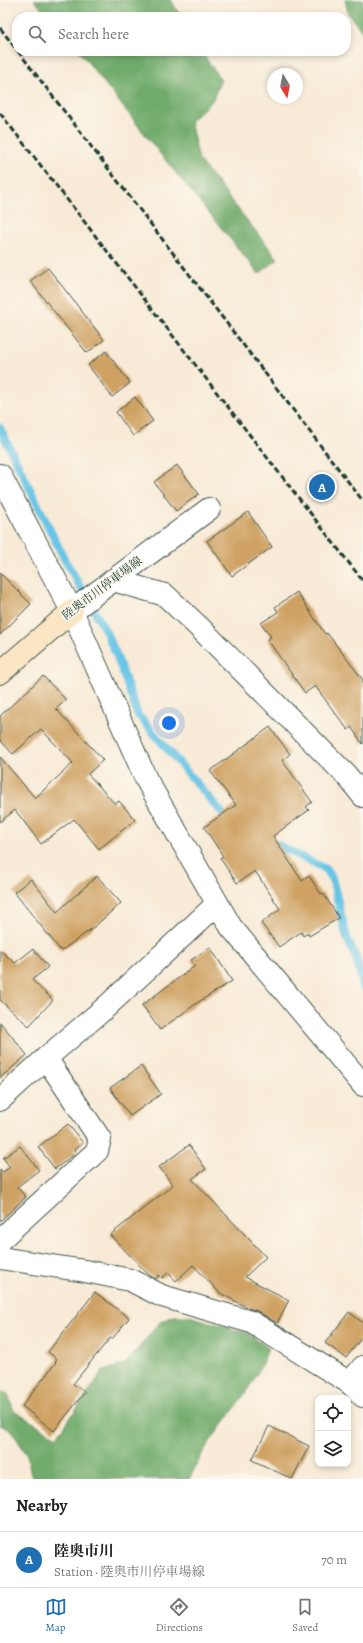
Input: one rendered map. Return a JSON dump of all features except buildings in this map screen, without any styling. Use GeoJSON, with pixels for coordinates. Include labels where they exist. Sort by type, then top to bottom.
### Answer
{"type":"FeatureCollection","features":[{"type":"Feature","properties":{"kind":"main road","name":"陸奥市川停車場線"},"geometry":{"type":"LineString","coordinates":[[0,673],[72,611]]}},
{"type":"Feature","properties":{"kind":"street"},"geometry":{"type":"LineString","coordinates":[[0,475],[72,611],[146,779],[231,928],[363,1085]]}},
{"type":"Feature","properties":{"kind":"street","name":"陸奥市川停車場線"},"geometry":{"type":"LineString","coordinates":[[72,611],[209,509]]}},
{"type":"Feature","properties":{"kind":"street"},"geometry":{"type":"LineString","coordinates":[[113,580],[165,595],[346,776],[363,796]]}},
{"type":"Feature","properties":{"kind":"street"},"geometry":{"type":"LineString","coordinates":[[0,1100],[46,1058],[105,1008],[217,904]]}},
{"type":"Feature","properties":{"kind":"street"},"geometry":{"type":"LineString","coordinates":[[0,1240],[97,1151],[100,1138],[46,1058]]}},
{"type":"Feature","properties":{"kind":"street"},"geometry":{"type":"LineString","coordinates":[[0,1258],[85,1271],[130,1280],[162,1296],[252,1322],[359,1382]]}},
{"type":"Feature","properties":{"kind":"green space"},"geometry":{"type":"Polygon","coordinates":[[[34,0],[171,0],[178,12],[45,12],[34,0]]]}},
{"type":"Feature","properties":{"kind":"green space"},"geometry":{"type":"Polygon","coordinates":[[[345,0],[363,0],[363,33],[351,17],[351,12],[348,12],[345,0]]]}},
{"type":"Feature","properties":{"kind":"green space"},"geometry":{"type":"Polygon","coordinates":[[[83,56],[204,56],[221,80],[212,101],[190,121],[199,160],[278,259],[259,274],[162,156],[83,56]]]}},
{"type":"Feature","properties":{"kind":"green space"},"geometry":{"type":"Polygon","coordinates":[[[174,1316],[189,1316],[247,1333],[268,1348],[263,1362],[249,1388],[205,1449],[189,1479],[35,1479],[31,1476],[27,1455],[12,1431],[0,1425],[0,1391],[8,1394],[14,1411],[57,1437],[103,1371],[125,1364],[160,1322],[174,1316]]]}},
{"type":"Feature","properties":{"kind":"waterway"},"geometry":{"type":"LineString","coordinates":[[0,428],[64,558],[105,630],[116,654],[138,715],[229,821]]}},
{"type":"Feature","properties":{"kind":"waterway"},"geometry":{"type":"LineString","coordinates":[[270,841],[326,869],[332,878],[347,938],[356,958],[363,986]]}},
{"type":"Feature","properties":{"kind":"railway"},"geometry":{"type":"LineString","coordinates":[[0,28],[12,44]]}},
{"type":"Feature","properties":{"kind":"railway"},"geometry":{"type":"LineString","coordinates":[[22,56],[363,501]]}},
{"type":"Feature","properties":{"kind":"railway"},"geometry":{"type":"LineString","coordinates":[[0,113],[363,581]]}},
{"type":"Feature","properties":{"kind":"place","name":"陸奥市川"},"geometry":{"type":"Point","coordinates":[322,487]}}]}
